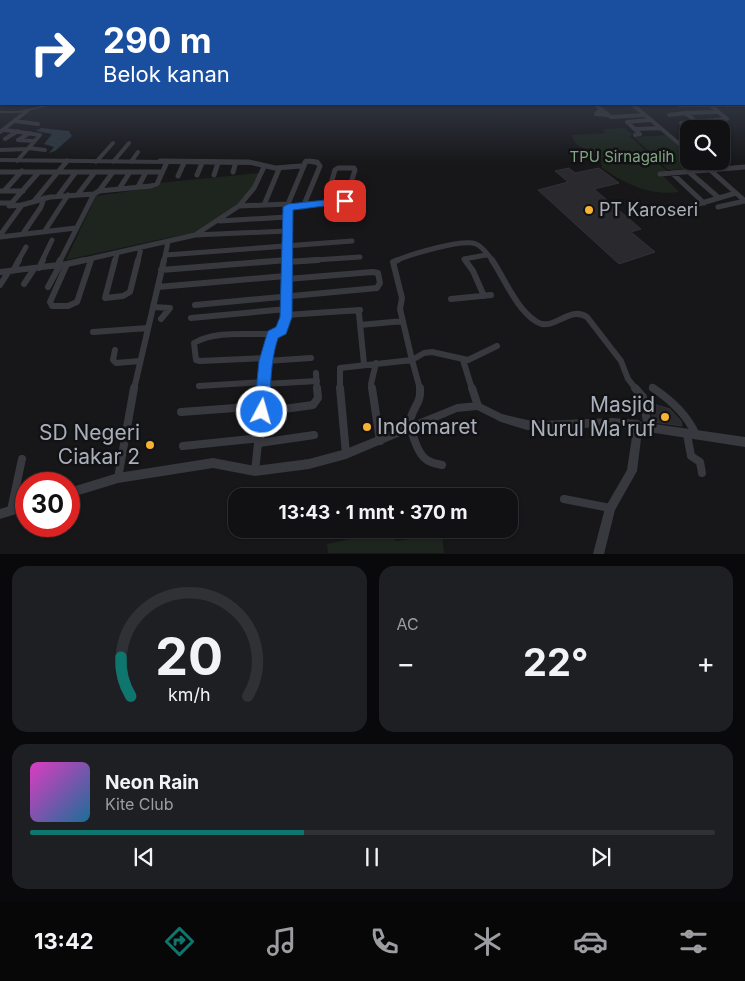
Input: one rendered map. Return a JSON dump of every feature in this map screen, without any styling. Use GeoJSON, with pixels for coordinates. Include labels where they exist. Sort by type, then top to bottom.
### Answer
{"type":"FeatureCollection","features":[{"type":"Feature","properties":{"kind":"street"},"geometry":{"type":"LineString","coordinates":[[2,131],[24,112]]}},
{"type":"Feature","properties":{"kind":"street"},"geometry":{"type":"LineString","coordinates":[[604,112],[607,115],[615,117],[645,115]]}},
{"type":"Feature","properties":{"kind":"street"},"geometry":{"type":"LineString","coordinates":[[641,112],[680,145]]}},
{"type":"Feature","properties":{"kind":"street"},"geometry":{"type":"LineString","coordinates":[[669,115],[718,112],[727,119],[712,120]]}},
{"type":"Feature","properties":{"kind":"street"},"geometry":{"type":"LineString","coordinates":[[685,113],[695,120]]}},
{"type":"Feature","properties":{"kind":"street"},"geometry":{"type":"LineString","coordinates":[[635,135],[640,134],[627,122],[650,120]]}},
{"type":"Feature","properties":{"kind":"street"},"geometry":{"type":"LineString","coordinates":[[15,121],[38,124]]}},
{"type":"Feature","properties":{"kind":"street"},"geometry":{"type":"LineString","coordinates":[[635,129],[660,128]]}},
{"type":"Feature","properties":{"kind":"street"},"geometry":{"type":"LineString","coordinates":[[2,131],[18,131],[40,135],[17,161]]}},
{"type":"Feature","properties":{"kind":"street"},"geometry":{"type":"LineString","coordinates":[[4,139],[18,131]]}},
{"type":"Feature","properties":{"kind":"street"},"geometry":{"type":"LineString","coordinates":[[30,133],[18,140],[35,142]]}},
{"type":"Feature","properties":{"kind":"street"},"geometry":{"type":"LineString","coordinates":[[96,162],[113,143]]}},
{"type":"Feature","properties":{"kind":"street"},"geometry":{"type":"LineString","coordinates":[[113,162],[129,143]]}},
{"type":"Feature","properties":{"kind":"street"},"geometry":{"type":"LineString","coordinates":[[0,150],[28,148],[45,150]]}},
{"type":"Feature","properties":{"kind":"street"},"geometry":{"type":"LineString","coordinates":[[131,162],[138,152]]}},
{"type":"Feature","properties":{"kind":"street"},"geometry":{"type":"LineString","coordinates":[[0,160],[236,162],[279,168],[301,166]]}},
{"type":"Feature","properties":{"kind":"street"},"geometry":{"type":"LineString","coordinates":[[34,202],[68,161]]}},
{"type":"Feature","properties":{"kind":"street"},"geometry":{"type":"LineString","coordinates":[[303,207],[320,166],[317,162],[309,161],[301,166],[288,206],[287,312],[281,331],[273,334],[209,337],[197,340],[194,346],[196,360],[200,361],[311,358]]}},
{"type":"Feature","properties":{"kind":"street"},"geometry":{"type":"LineString","coordinates":[[0,203],[22,205],[44,198],[156,184],[167,162]]}},
{"type":"Feature","properties":{"kind":"street"},"geometry":{"type":"LineString","coordinates":[[214,174],[218,162]]}},
{"type":"Feature","properties":{"kind":"street"},"geometry":{"type":"LineString","coordinates":[[233,172],[236,162]]}},
{"type":"Feature","properties":{"kind":"street"},"geometry":{"type":"LineString","coordinates":[[178,176],[184,163]]}},
{"type":"Feature","properties":{"kind":"street"},"geometry":{"type":"LineString","coordinates":[[197,175],[202,163]]}},
{"type":"Feature","properties":{"kind":"street"},"geometry":{"type":"LineString","coordinates":[[730,166],[743,166]]}},
{"type":"Feature","properties":{"kind":"street"},"geometry":{"type":"LineString","coordinates":[[730,168],[743,166]]}},
{"type":"Feature","properties":{"kind":"street"},"geometry":{"type":"LineString","coordinates":[[195,235],[239,206],[254,188],[264,167]]}},
{"type":"Feature","properties":{"kind":"street"},"geometry":{"type":"LineString","coordinates":[[264,205],[279,168]]}},
{"type":"Feature","properties":{"kind":"street"},"geometry":{"type":"LineString","coordinates":[[239,206],[303,207],[325,204],[346,200],[354,168],[338,168],[335,170],[325,204]]}},
{"type":"Feature","properties":{"kind":"street"},"geometry":{"type":"LineString","coordinates":[[660,174],[710,170],[745,201]]}},
{"type":"Feature","properties":{"kind":"street"},"geometry":{"type":"LineString","coordinates":[[0,176],[2,172],[162,172]]}},
{"type":"Feature","properties":{"kind":"street"},"geometry":{"type":"LineString","coordinates":[[2,191],[22,172]]}},
{"type":"Feature","properties":{"kind":"street"},"geometry":{"type":"LineString","coordinates":[[0,207],[10,205],[40,172]]}},
{"type":"Feature","properties":{"kind":"street"},"geometry":{"type":"LineString","coordinates":[[58,196],[76,172]]}},
{"type":"Feature","properties":{"kind":"street"},"geometry":{"type":"LineString","coordinates":[[78,194],[95,172]]}},
{"type":"Feature","properties":{"kind":"street"},"geometry":{"type":"LineString","coordinates":[[48,287],[76,228],[97,192],[113,172]]}},
{"type":"Feature","properties":{"kind":"street"},"geometry":{"type":"LineString","coordinates":[[119,189],[130,172]]}},
{"type":"Feature","properties":{"kind":"street"},"geometry":{"type":"LineString","coordinates":[[138,187],[146,172]]}},
{"type":"Feature","properties":{"kind":"street"},"geometry":{"type":"LineString","coordinates":[[689,172],[719,198]]}},
{"type":"Feature","properties":{"kind":"street"},"geometry":{"type":"LineString","coordinates":[[672,173],[704,203]]}},
{"type":"Feature","properties":{"kind":"street"},"geometry":{"type":"LineString","coordinates":[[2,191],[23,191]]}},
{"type":"Feature","properties":{"kind":"street"},"geometry":{"type":"LineString","coordinates":[[678,210],[736,194]]}},
{"type":"Feature","properties":{"kind":"street"},"geometry":{"type":"LineString","coordinates":[[46,229],[68,195]]}},
{"type":"Feature","properties":{"kind":"street"},"geometry":{"type":"LineString","coordinates":[[24,232],[41,207],[44,198]]}},
{"type":"Feature","properties":{"kind":"street"},"geometry":{"type":"LineString","coordinates":[[718,207],[745,201]]}},
{"type":"Feature","properties":{"kind":"street"},"geometry":{"type":"LineString","coordinates":[[0,236],[22,205]]}},
{"type":"Feature","properties":{"kind":"street"},"geometry":{"type":"LineString","coordinates":[[218,221],[287,217]]}},
{"type":"Feature","properties":{"kind":"street"},"geometry":{"type":"LineString","coordinates":[[0,236],[76,228]]}},
{"type":"Feature","properties":{"kind":"street"},"geometry":{"type":"LineString","coordinates":[[0,272],[59,266],[91,260],[195,235],[287,231]]}},
{"type":"Feature","properties":{"kind":"street"},"geometry":{"type":"LineString","coordinates":[[24,284],[36,268],[52,240]]}},
{"type":"Feature","properties":{"kind":"street"},"geometry":{"type":"LineString","coordinates":[[166,254],[352,241]]}},
{"type":"Feature","properties":{"kind":"street"},"geometry":{"type":"LineString","coordinates":[[118,478],[140,361],[168,242]]}},
{"type":"Feature","properties":{"kind":"street"},"geometry":{"type":"LineString","coordinates":[[442,465],[428,461],[422,456],[410,428],[411,417],[420,400],[420,389],[400,309],[402,298],[393,262],[436,248],[473,242],[486,255],[524,309],[541,325],[548,325],[575,313],[581,313],[587,317],[621,361],[628,379],[643,397],[643,427],[632,470],[610,508],[598,554]]}},
{"type":"Feature","properties":{"kind":"street"},"geometry":{"type":"LineString","coordinates":[[0,285],[26,247]]}},
{"type":"Feature","properties":{"kind":"street"},"geometry":{"type":"LineString","coordinates":[[117,254],[104,298],[123,296],[130,292],[141,248]]}},
{"type":"Feature","properties":{"kind":"street"},"geometry":{"type":"LineString","coordinates":[[451,299],[487,295],[464,259],[486,255]]}},
{"type":"Feature","properties":{"kind":"street"},"geometry":{"type":"LineString","coordinates":[[162,270],[360,257]]}},
{"type":"Feature","properties":{"kind":"street"},"geometry":{"type":"LineString","coordinates":[[67,264],[50,302],[52,306],[68,306],[77,302],[91,260]]}},
{"type":"Feature","properties":{"kind":"street"},"geometry":{"type":"LineString","coordinates":[[158,287],[373,272],[378,274],[380,283],[377,288],[195,305]]}},
{"type":"Feature","properties":{"kind":"street"},"geometry":{"type":"LineString","coordinates":[[153,307],[170,308],[161,319]]}},
{"type":"Feature","properties":{"kind":"street"},"geometry":{"type":"LineString","coordinates":[[192,318],[287,312],[360,312],[364,364]]}},
{"type":"Feature","properties":{"kind":"street"},"geometry":{"type":"LineString","coordinates":[[360,325],[403,321]]}},
{"type":"Feature","properties":{"kind":"street"},"geometry":{"type":"LineString","coordinates":[[93,332],[148,328]]}},
{"type":"Feature","properties":{"kind":"street"},"geometry":{"type":"LineString","coordinates":[[255,471],[263,409],[266,359],[273,334]]}},
{"type":"Feature","properties":{"kind":"street"},"geometry":{"type":"LineString","coordinates":[[346,454],[340,403],[340,370],[342,367],[412,360],[432,352],[468,360],[497,346]]}},
{"type":"Feature","properties":{"kind":"street"},"geometry":{"type":"LineString","coordinates":[[116,350],[113,360],[116,363],[140,361]]}},
{"type":"Feature","properties":{"kind":"street"},"geometry":{"type":"LineString","coordinates":[[463,360],[478,406]]}},
{"type":"Feature","properties":{"kind":"street"},"geometry":{"type":"LineString","coordinates":[[376,363],[371,384],[380,441]]}},
{"type":"Feature","properties":{"kind":"street"},"geometry":{"type":"LineString","coordinates":[[181,412],[313,405],[318,398],[317,377],[265,383],[199,386]]}},
{"type":"Feature","properties":{"kind":"street"},"geometry":{"type":"LineString","coordinates":[[652,387],[678,408],[692,426],[691,456],[700,462],[702,473]]}},
{"type":"Feature","properties":{"kind":"street"},"geometry":{"type":"LineString","coordinates":[[80,490],[118,478],[213,463],[255,471],[310,464],[346,454],[380,441],[456,408],[478,406],[501,418],[527,424],[542,426],[612,422],[745,442]]}},
{"type":"Feature","properties":{"kind":"street"},"geometry":{"type":"LineString","coordinates":[[183,446],[314,435]]}},
{"type":"Feature","properties":{"kind":"street"},"geometry":{"type":"LineString","coordinates":[[11,510],[22,459]]}},
{"type":"Feature","properties":{"kind":"street"},"geometry":{"type":"LineString","coordinates":[[564,499],[610,508]]}},
{"type":"Feature","properties":{"kind":"street"},"geometry":{"type":"LineString","coordinates":[[0,514],[15,509]]}},
{"type":"Feature","properties":{"kind":"green space","name":"TPU Sirnagalih"},"geometry":{"type":"Polygon","coordinates":[[[625,128],[633,135],[630,136],[669,173],[660,173],[679,192],[658,192],[629,184],[602,168],[601,161],[576,144],[571,135],[605,133],[603,129],[625,128]]]}},
{"type":"Feature","properties":{"kind":"green space"},"geometry":{"type":"Polygon","coordinates":[[[668,135],[680,145],[680,169],[668,170],[634,137],[668,135]]]}},
{"type":"Feature","properties":{"kind":"green space"},"geometry":{"type":"Polygon","coordinates":[[[259,173],[249,194],[220,219],[198,233],[66,260],[96,196],[158,187],[159,183],[259,173]]]}},
{"type":"Feature","properties":{"kind":"green space"},"geometry":{"type":"Polygon","coordinates":[[[355,538],[394,538],[395,541],[418,538],[442,538],[444,553],[328,553],[327,544],[355,538]]]}},
{"type":"Feature","properties":{"kind":"shaded area"},"geometry":{"type":"Polygon","coordinates":[[[41,128],[69,131],[72,136],[55,151],[49,153],[54,147],[44,144],[52,134],[36,131],[41,128]]]}},
{"type":"Feature","properties":{"kind":"building","name":"PT Karoseri"},"geometry":{"type":"Polygon","coordinates":[[[569,168],[575,173],[599,168],[619,183],[594,189],[641,229],[631,232],[655,252],[619,264],[538,190],[568,182],[555,171],[569,168]]]}},
{"type":"Feature","properties":{"kind":"building","name":"Masjid Nurul Ma'ruf"},"geometry":{"type":"Polygon","coordinates":[[[650,403],[670,409],[681,421],[682,426],[653,422],[650,403]]]}},
{"type":"Feature","properties":{"kind":"place","name":"PT Karoseri"},"geometry":{"type":"Point","coordinates":[589,210]}},
{"type":"Feature","properties":{"kind":"place","name":"Masjid Nurul Ma'ruf"},"geometry":{"type":"Point","coordinates":[665,417]}},
{"type":"Feature","properties":{"kind":"place","name":"Indomaret"},"geometry":{"type":"Point","coordinates":[367,427]}},
{"type":"Feature","properties":{"kind":"place","name":"SD Negeri Ciakar 2"},"geometry":{"type":"Point","coordinates":[150,445]}},
{"type":"Feature","properties":{"kind":"route"},"geometry":{"type":"LineString","coordinates":[[262,412],[269,345],[273,334],[281,331],[286,317],[288,207],[303,207],[345,201]]}}]}
